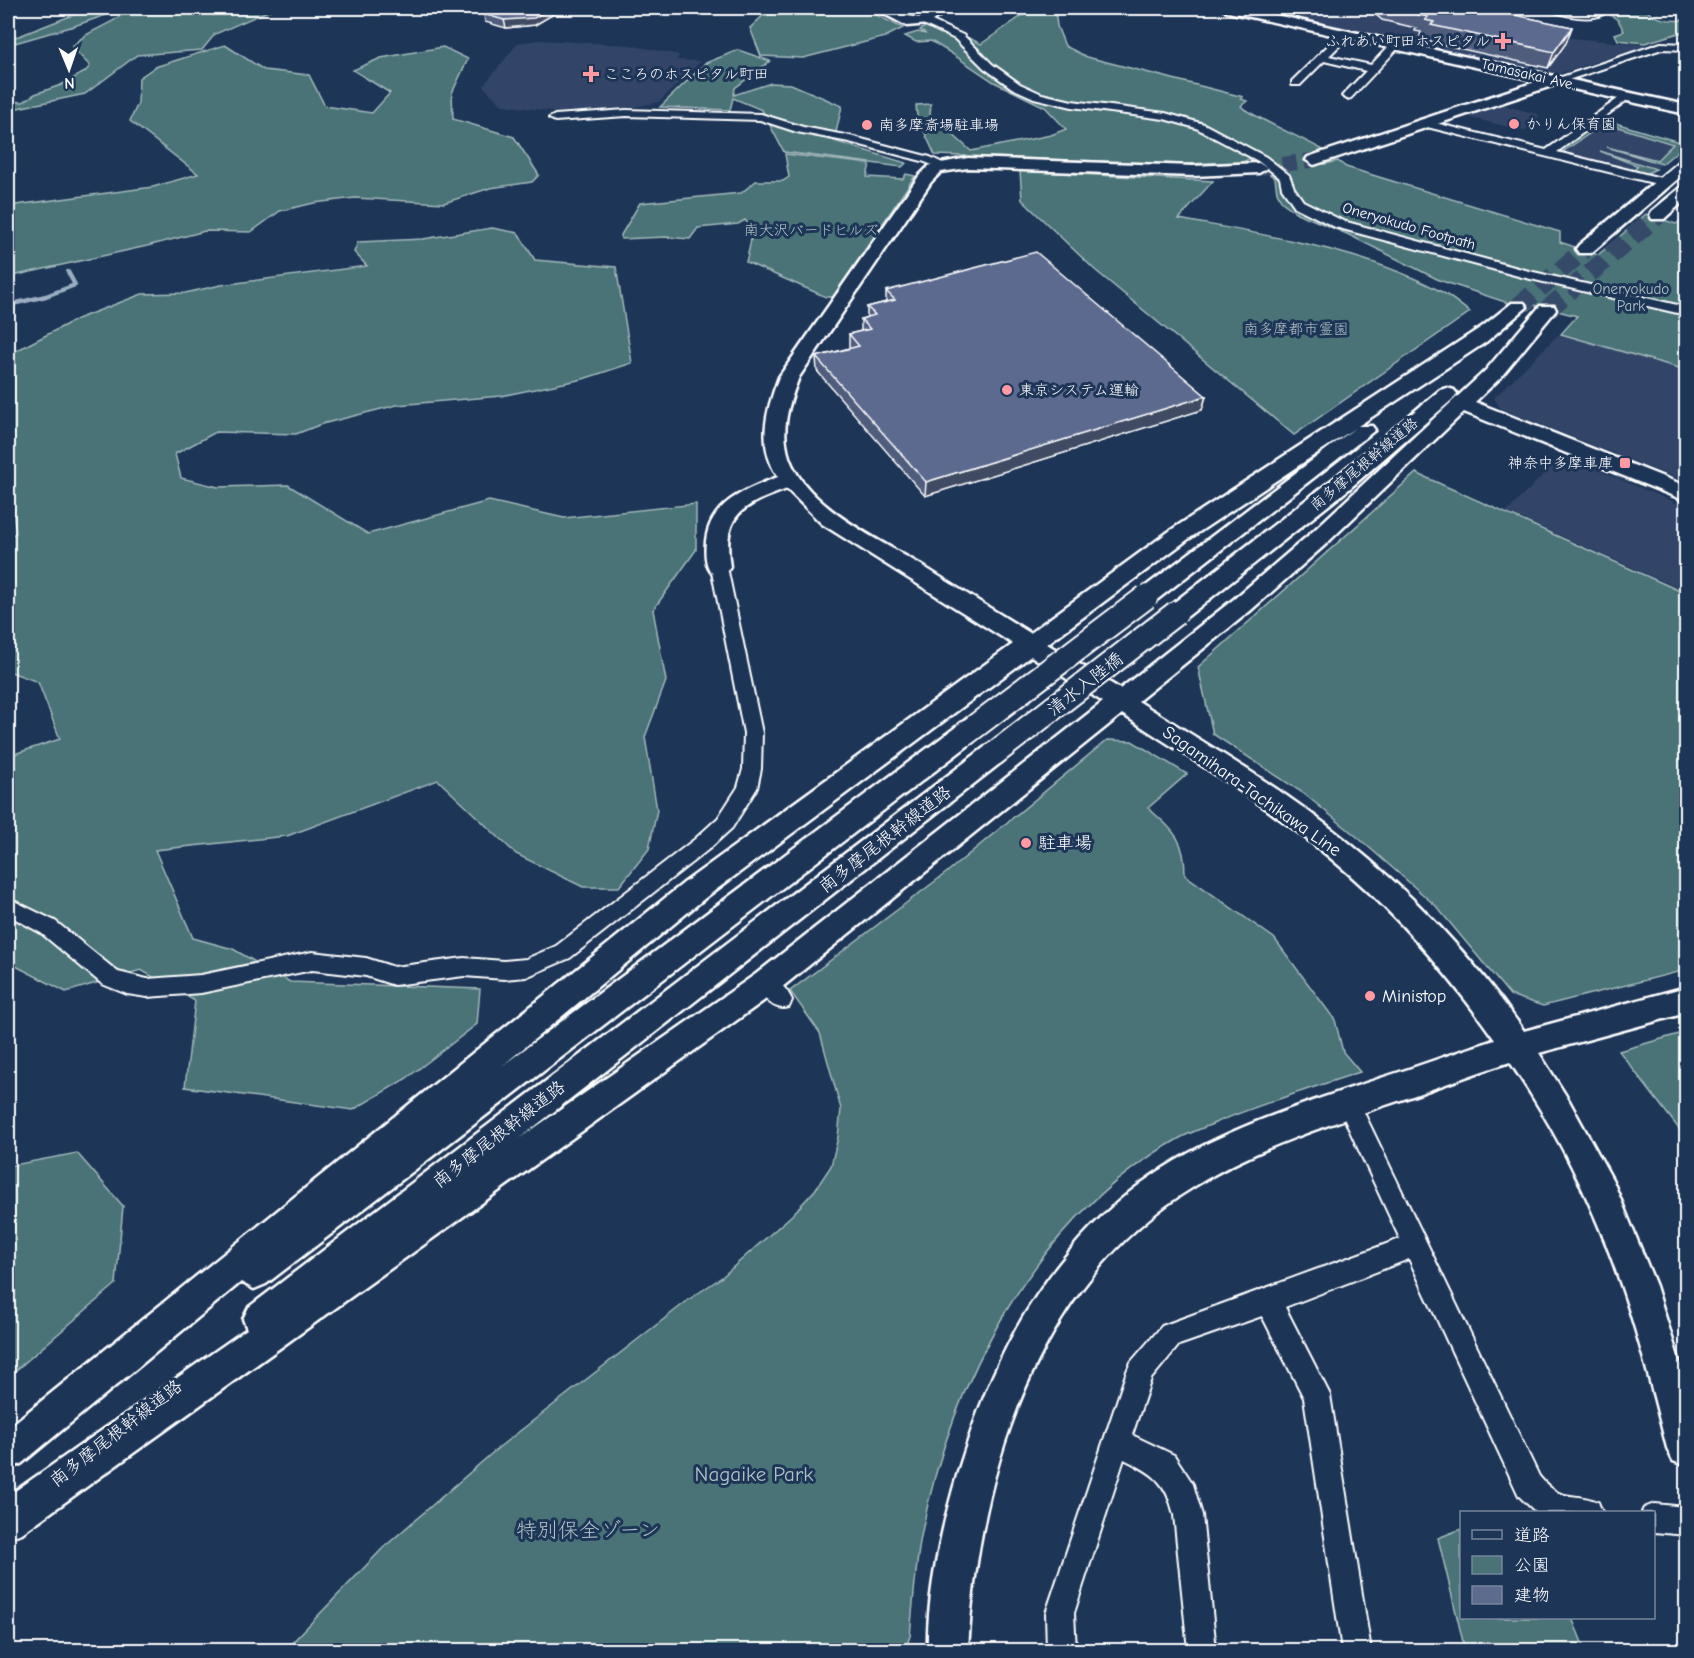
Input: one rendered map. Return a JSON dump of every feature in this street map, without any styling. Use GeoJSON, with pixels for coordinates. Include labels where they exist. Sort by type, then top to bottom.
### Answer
{"type":"FeatureCollection","features":[{"type":"Feature","properties":{"kind":"main road"},"geometry":{"type":"LineString","coordinates":[[880,8],[912,23],[926,22]]}},
{"type":"Feature","properties":{"kind":"main road","name":"Tamasakai Ave."},"geometry":{"type":"LineString","coordinates":[[1228,8],[1686,110]]}},
{"type":"Feature","properties":{"kind":"main road"},"geometry":{"type":"LineString","coordinates":[[1314,160],[1555,81]]}},
{"type":"Feature","properties":{"kind":"main road"},"geometry":{"type":"LineString","coordinates":[[943,166],[968,163],[1193,171],[1259,168]]}},
{"type":"Feature","properties":{"kind":"main road"},"geometry":{"type":"LineString","coordinates":[[1585,249],[1686,164]]}},
{"type":"Feature","properties":{"kind":"main road","name":"Sagamihara-Tachikawa Line"},"geometry":{"type":"LineString","coordinates":[[943,166],[936,168],[925,179],[789,377],[777,406],[773,437],[777,457],[789,480],[802,496],[830,519],[1119,700],[1279,805],[1351,859],[1385,890],[1443,950],[1490,1008],[1546,1092],[1602,1194],[1677,1377],[1686,1448]]}},
{"type":"Feature","properties":{"kind":"main road"},"geometry":{"type":"LineString","coordinates":[[1658,215],[1686,191]]}},
{"type":"Feature","properties":{"kind":"main road","name":"南多摩尾根幹線道路"},"geometry":{"type":"LineString","coordinates":[[1146,597],[1272,503],[1518,307]]}},
{"type":"Feature","properties":{"kind":"main road","name":"南多摩尾根幹線道路"},"geometry":{"type":"LineString","coordinates":[[1176,613],[1341,484],[1547,310],[1493,374],[1462,404]]}},
{"type":"Feature","properties":{"kind":"main road"},"geometry":{"type":"LineString","coordinates":[[8,1451],[695,890],[1189,528],[1492,328]]}},
{"type":"Feature","properties":{"kind":"main road"},"geometry":{"type":"LineString","coordinates":[[8,1518],[774,992],[1119,700],[1251,597],[1318,539],[1462,404],[1686,494]]}},
{"type":"Feature","properties":{"kind":"main road"},"geometry":{"type":"LineString","coordinates":[[719,567],[715,550],[716,535],[719,523],[728,511],[747,496],[789,480]]}},
{"type":"Feature","properties":{"kind":"main road","name":"清水入陸橋"},"geometry":{"type":"LineString","coordinates":[[965,734],[1146,597]]}},
{"type":"Feature","properties":{"kind":"main road","name":"清水入陸橋"},"geometry":{"type":"LineString","coordinates":[[994,754],[1176,613]]}},
{"type":"Feature","properties":{"kind":"main road","name":"南多摩尾根幹線道路"},"geometry":{"type":"LineString","coordinates":[[8,1460],[965,734]]}},
{"type":"Feature","properties":{"kind":"main road","name":"南多摩尾根幹線道路"},"geometry":{"type":"LineString","coordinates":[[8,1518],[405,1206],[994,754]]}},
{"type":"Feature","properties":{"kind":"main road"},"geometry":{"type":"LineString","coordinates":[[948,1650],[960,1538],[979,1460],[1007,1382],[1039,1322],[1072,1272],[1113,1228],[1155,1193],[1206,1161],[1261,1135],[1516,1046],[1686,1000]]}},
{"type":"Feature","properties":{"kind":"street"},"geometry":{"type":"LineString","coordinates":[[926,22],[947,8]]}},
{"type":"Feature","properties":{"kind":"street"},"geometry":{"type":"LineString","coordinates":[[1553,8],[1597,14],[1600,13],[1599,8]]}},
{"type":"Feature","properties":{"kind":"street","name":"Oneryokudo Footpath"},"geometry":{"type":"LineString","coordinates":[[926,22],[959,38],[988,66],[1016,86],[1038,96],[1072,104],[1165,116],[1200,126],[1262,159],[1285,177],[1292,197],[1299,204],[1340,224],[1504,268],[1686,311]]}},
{"type":"Feature","properties":{"kind":"street"},"geometry":{"type":"LineString","coordinates":[[1313,81],[1298,80],[1346,34]]}},
{"type":"Feature","properties":{"kind":"street"},"geometry":{"type":"LineString","coordinates":[[1346,91],[1396,45]]}},
{"type":"Feature","properties":{"kind":"street"},"geometry":{"type":"LineString","coordinates":[[1555,81],[1661,46],[1686,47]]}},
{"type":"Feature","properties":{"kind":"street"},"geometry":{"type":"LineString","coordinates":[[1322,58],[1372,69]]}},
{"type":"Feature","properties":{"kind":"street"},"geometry":{"type":"LineString","coordinates":[[1548,154],[1626,96]]}},
{"type":"Feature","properties":{"kind":"street"},"geometry":{"type":"LineString","coordinates":[[555,118],[626,113],[761,117],[801,130],[926,159],[943,166]]}},
{"type":"Feature","properties":{"kind":"street"},"geometry":{"type":"LineString","coordinates":[[1427,124],[1665,182]]}},
{"type":"Feature","properties":{"kind":"street"},"geometry":{"type":"LineString","coordinates":[[8,906],[48,927],[110,978],[127,985],[147,988],[201,984],[312,962],[366,968],[394,976],[464,967],[504,970],[526,968],[546,961],[571,946],[702,844],[725,824],[747,788],[752,769],[753,733],[719,567]]}},
{"type":"Feature","properties":{"kind":"street"},"geometry":{"type":"LineString","coordinates":[[1348,1103],[1529,1486],[1542,1502],[1562,1510],[1575,1511]]}},
{"type":"Feature","properties":{"kind":"street"},"geometry":{"type":"LineString","coordinates":[[1061,1650],[1060,1613],[1140,1371],[1171,1335],[1268,1301],[1414,1245]]}},
{"type":"Feature","properties":{"kind":"street"},"geometry":{"type":"LineString","coordinates":[[1268,1301],[1317,1395],[1357,1650]]}},
{"type":"Feature","properties":{"kind":"street"},"geometry":{"type":"LineString","coordinates":[[1117,1441],[1164,1465],[1183,1494],[1188,1515],[1202,1650]]}},
{"type":"Feature","properties":{"kind":"street"},"geometry":{"type":"LineString","coordinates":[[1655,1518],[1686,1521]]}},
{"type":"Feature","properties":{"kind":"shaded area","name":"ふれあい町田ホスピタル"},"geometry":{"type":"Polygon","coordinates":[[[1288,8],[1435,8],[1560,37],[1648,45],[1552,74],[1294,17],[1300,10],[1288,8]]]}},
{"type":"Feature","properties":{"kind":"shaded area","name":"こころのホスピタル町田"},"geometry":{"type":"Polygon","coordinates":[[[539,40],[629,45],[679,55],[677,60],[701,61],[659,102],[635,107],[554,115],[551,111],[502,105],[483,86],[518,43],[539,40]]]}},
{"type":"Feature","properties":{"kind":"shaded area","name":"かりん保育園"},"geometry":{"type":"Polygon","coordinates":[[[1503,105],[1540,115],[1525,131],[1468,117],[1503,105]]]}},
{"type":"Feature","properties":{"kind":"shaded area"},"geometry":{"type":"Polygon","coordinates":[[[1602,119],[1686,144],[1650,174],[1561,154],[1558,151],[1602,119]]]}},
{"type":"Feature","properties":{"kind":"shaded area"},"geometry":{"type":"Polygon","coordinates":[[[1558,335],[1662,360],[1686,369],[1686,482],[1501,409],[1494,398],[1558,335]]]}},
{"type":"Feature","properties":{"kind":"shaded area"},"geometry":{"type":"Polygon","coordinates":[[[1562,455],[1686,507],[1686,578],[1678,588],[1507,512],[1562,455]]]}},
{"type":"Feature","properties":{"kind":"green space"},"geometry":{"type":"Polygon","coordinates":[[[91,8],[126,8],[8,45],[8,38],[19,36],[91,8]]]}},
{"type":"Feature","properties":{"kind":"green space"},"geometry":{"type":"Polygon","coordinates":[[[129,8],[275,8],[215,34],[202,50],[137,55],[85,94],[8,110],[8,101],[23,102],[35,94],[61,85],[85,72],[90,66],[72,47],[129,8]]]}},
{"type":"Feature","properties":{"kind":"green space"},"geometry":{"type":"Polygon","coordinates":[[[771,8],[862,8],[903,28],[885,37],[803,58],[761,56],[750,28],[771,8]]]}},
{"type":"Feature","properties":{"kind":"green space","name":"Oneryokudo Park"},"geometry":{"type":"Polygon","coordinates":[[[1033,8],[1055,8],[1057,26],[1065,46],[1087,57],[1243,97],[1241,99],[1247,101],[1241,106],[1244,109],[1325,151],[1308,156],[1306,159],[1310,162],[1322,164],[1338,161],[1346,167],[1560,232],[1560,242],[1598,255],[1646,214],[1676,224],[1686,217],[1686,370],[1561,334],[1577,316],[1534,305],[1529,310],[1439,280],[1347,234],[1297,213],[1282,202],[1277,192],[1275,178],[1249,159],[1243,162],[1183,164],[935,155],[917,116],[916,105],[931,104],[930,114],[971,151],[1051,135],[1066,129],[1045,107],[994,82],[931,41],[916,42],[905,36],[918,32],[926,34],[920,30],[934,21],[981,44],[1033,8]]]}},
{"type":"Feature","properties":{"kind":"green space"},"geometry":{"type":"Polygon","coordinates":[[[1610,8],[1644,8],[1664,19],[1675,21],[1686,19],[1686,31],[1645,43],[1618,40],[1615,34],[1624,31],[1618,20],[1609,14],[1610,8]]]}},
{"type":"Feature","properties":{"kind":"green space"},"geometry":{"type":"Polygon","coordinates":[[[225,45],[264,70],[309,75],[325,106],[372,113],[390,93],[353,70],[381,58],[443,47],[468,59],[452,93],[453,119],[514,137],[539,175],[532,182],[490,188],[444,203],[355,198],[314,203],[280,211],[251,232],[205,231],[8,277],[8,206],[153,187],[198,174],[130,121],[138,103],[139,78],[155,67],[225,45]]]}},
{"type":"Feature","properties":{"kind":"green space"},"geometry":{"type":"Polygon","coordinates":[[[738,50],[770,61],[735,88],[734,95],[771,83],[791,84],[842,106],[834,141],[906,163],[902,167],[784,152],[762,110],[733,98],[730,110],[660,107],[706,63],[738,50]]]}},
{"type":"Feature","properties":{"kind":"green space"},"geometry":{"type":"Polygon","coordinates":[[[1602,119],[1686,144],[1662,164],[1607,147],[1657,160],[1673,144],[1605,123],[1564,151],[1567,154],[1634,170],[1638,166],[1600,151],[1656,169],[1645,174],[1561,154],[1558,151],[1602,119]]]}},
{"type":"Feature","properties":{"kind":"green space","name":"南大沢バードヒルズ"},"geometry":{"type":"Polygon","coordinates":[[[785,154],[870,164],[867,177],[903,179],[906,174],[915,176],[833,297],[826,297],[746,262],[751,235],[745,220],[738,224],[698,228],[690,239],[666,237],[621,239],[621,235],[640,203],[741,193],[756,181],[783,181],[789,177],[785,154]]]}},
{"type":"Feature","properties":{"kind":"green space","name":"南多摩都市霊園"},"geometry":{"type":"Polygon","coordinates":[[[1020,171],[1213,181],[1179,219],[1312,245],[1378,264],[1440,291],[1470,312],[1294,435],[1095,270],[1022,200],[1020,171]]]}},
{"type":"Feature","properties":{"kind":"green space"},"geometry":{"type":"Polygon","coordinates":[[[492,228],[518,233],[535,260],[616,267],[632,363],[583,379],[501,396],[397,405],[322,424],[296,434],[216,432],[175,454],[181,478],[218,487],[288,485],[368,534],[489,501],[564,518],[696,504],[696,550],[653,610],[666,681],[645,737],[657,810],[649,849],[619,887],[583,887],[516,854],[438,780],[287,836],[155,850],[193,938],[233,949],[290,982],[480,989],[477,1024],[407,1078],[353,1110],[185,1087],[195,1001],[141,970],[66,992],[8,962],[8,756],[60,739],[38,682],[8,671],[8,537],[16,533],[8,490],[8,355],[77,319],[142,294],[185,293],[221,285],[367,266],[354,252],[358,242],[423,239],[492,228]]]}},
{"type":"Feature","properties":{"kind":"green space"},"geometry":{"type":"Polygon","coordinates":[[[1416,473],[1680,591],[1686,583],[1686,970],[1543,1006],[1510,995],[1436,906],[1303,793],[1213,734],[1198,667],[1416,473]]]}},
{"type":"Feature","properties":{"kind":"green space","name":"Nagaike Park"},"geometry":{"type":"Polygon","coordinates":[[[1107,740],[1132,741],[1187,774],[1148,808],[1165,823],[1180,844],[1185,875],[1274,938],[1335,1020],[1343,1052],[1360,1072],[1251,1109],[1178,1139],[1127,1173],[1081,1214],[1041,1260],[1006,1311],[976,1366],[952,1424],[934,1483],[920,1542],[910,1636],[905,1650],[285,1650],[383,1548],[498,1448],[691,1298],[722,1277],[792,1215],[815,1190],[831,1166],[838,1137],[841,1109],[820,1033],[790,991],[946,873],[1107,740]]]}},
{"type":"Feature","properties":{"kind":"green space"},"geometry":{"type":"Polygon","coordinates":[[[1686,1032],[1686,1138],[1619,1051],[1686,1032]]]}},
{"type":"Feature","properties":{"kind":"green space"},"geometry":{"type":"Polygon","coordinates":[[[77,1153],[123,1206],[116,1284],[8,1377],[8,1166],[77,1153]]]}},
{"type":"Feature","properties":{"kind":"green space"},"geometry":{"type":"Polygon","coordinates":[[[1460,1529],[1460,1619],[1572,1619],[1585,1650],[1465,1650],[1438,1538],[1460,1529]]]}},
{"type":"Feature","properties":{"kind":"building"},"geometry":{"type":"Polygon","coordinates":[[[483,8],[550,8],[534,18],[504,20],[483,14],[483,8]]]}},
{"type":"Feature","properties":{"kind":"building"},"geometry":{"type":"Polygon","coordinates":[[[1400,8],[1481,8],[1572,27],[1554,52],[1431,25],[1434,22],[1425,20],[1428,17],[1419,15],[1422,12],[1400,8]]]}},
{"type":"Feature","properties":{"kind":"building","name":"東京システム運輸"},"geometry":{"type":"Polygon","coordinates":[[[1036,252],[1206,396],[926,482],[816,357],[859,346],[849,334],[870,329],[861,319],[875,315],[867,307],[895,300],[886,291],[1036,252]]]}},
{"type":"Feature","properties":{"kind":"waterway"},"geometry":{"type":"LineString","coordinates":[[8,305],[46,296],[75,285],[68,272]]}},
{"type":"Feature","properties":{"kind":"tunnel"},"geometry":{"type":"LineString","coordinates":[[1259,168],[1314,160]]}},
{"type":"Feature","properties":{"kind":"tunnel"},"geometry":{"type":"LineString","coordinates":[[1547,310],[1658,215]]}},
{"type":"Feature","properties":{"kind":"tunnel"},"geometry":{"type":"LineString","coordinates":[[1518,307],[1585,249]]}},
{"type":"Feature","properties":{"kind":"place","name":"ふれあい町田ホスピタル"},"geometry":{"type":"Point","coordinates":[1503,41]}},
{"type":"Feature","properties":{"kind":"place","name":"こころのホスピタル町田"},"geometry":{"type":"Point","coordinates":[591,74]}},
{"type":"Feature","properties":{"kind":"place","name":"かりん保育園"},"geometry":{"type":"Point","coordinates":[1514,124]}},
{"type":"Feature","properties":{"kind":"place","name":"南多摩斎場駐車場"},"geometry":{"type":"Point","coordinates":[867,125]}},
{"type":"Feature","properties":{"kind":"place","name":"東京システム運輸"},"geometry":{"type":"Point","coordinates":[1007,390]}},
{"type":"Feature","properties":{"kind":"place","name":"神奈中多摩車庫"},"geometry":{"type":"Point","coordinates":[1625,463]}},
{"type":"Feature","properties":{"kind":"place","name":"駐車場"},"geometry":{"type":"Point","coordinates":[1026,843]}},
{"type":"Feature","properties":{"kind":"place","name":"Ministop"},"geometry":{"type":"Point","coordinates":[1370,996]}},
{"type":"Feature","properties":{"kind":"park label","name":"特別保全ゾーン"},"geometry":{"type":"Point","coordinates":[588,1530]}}]}
